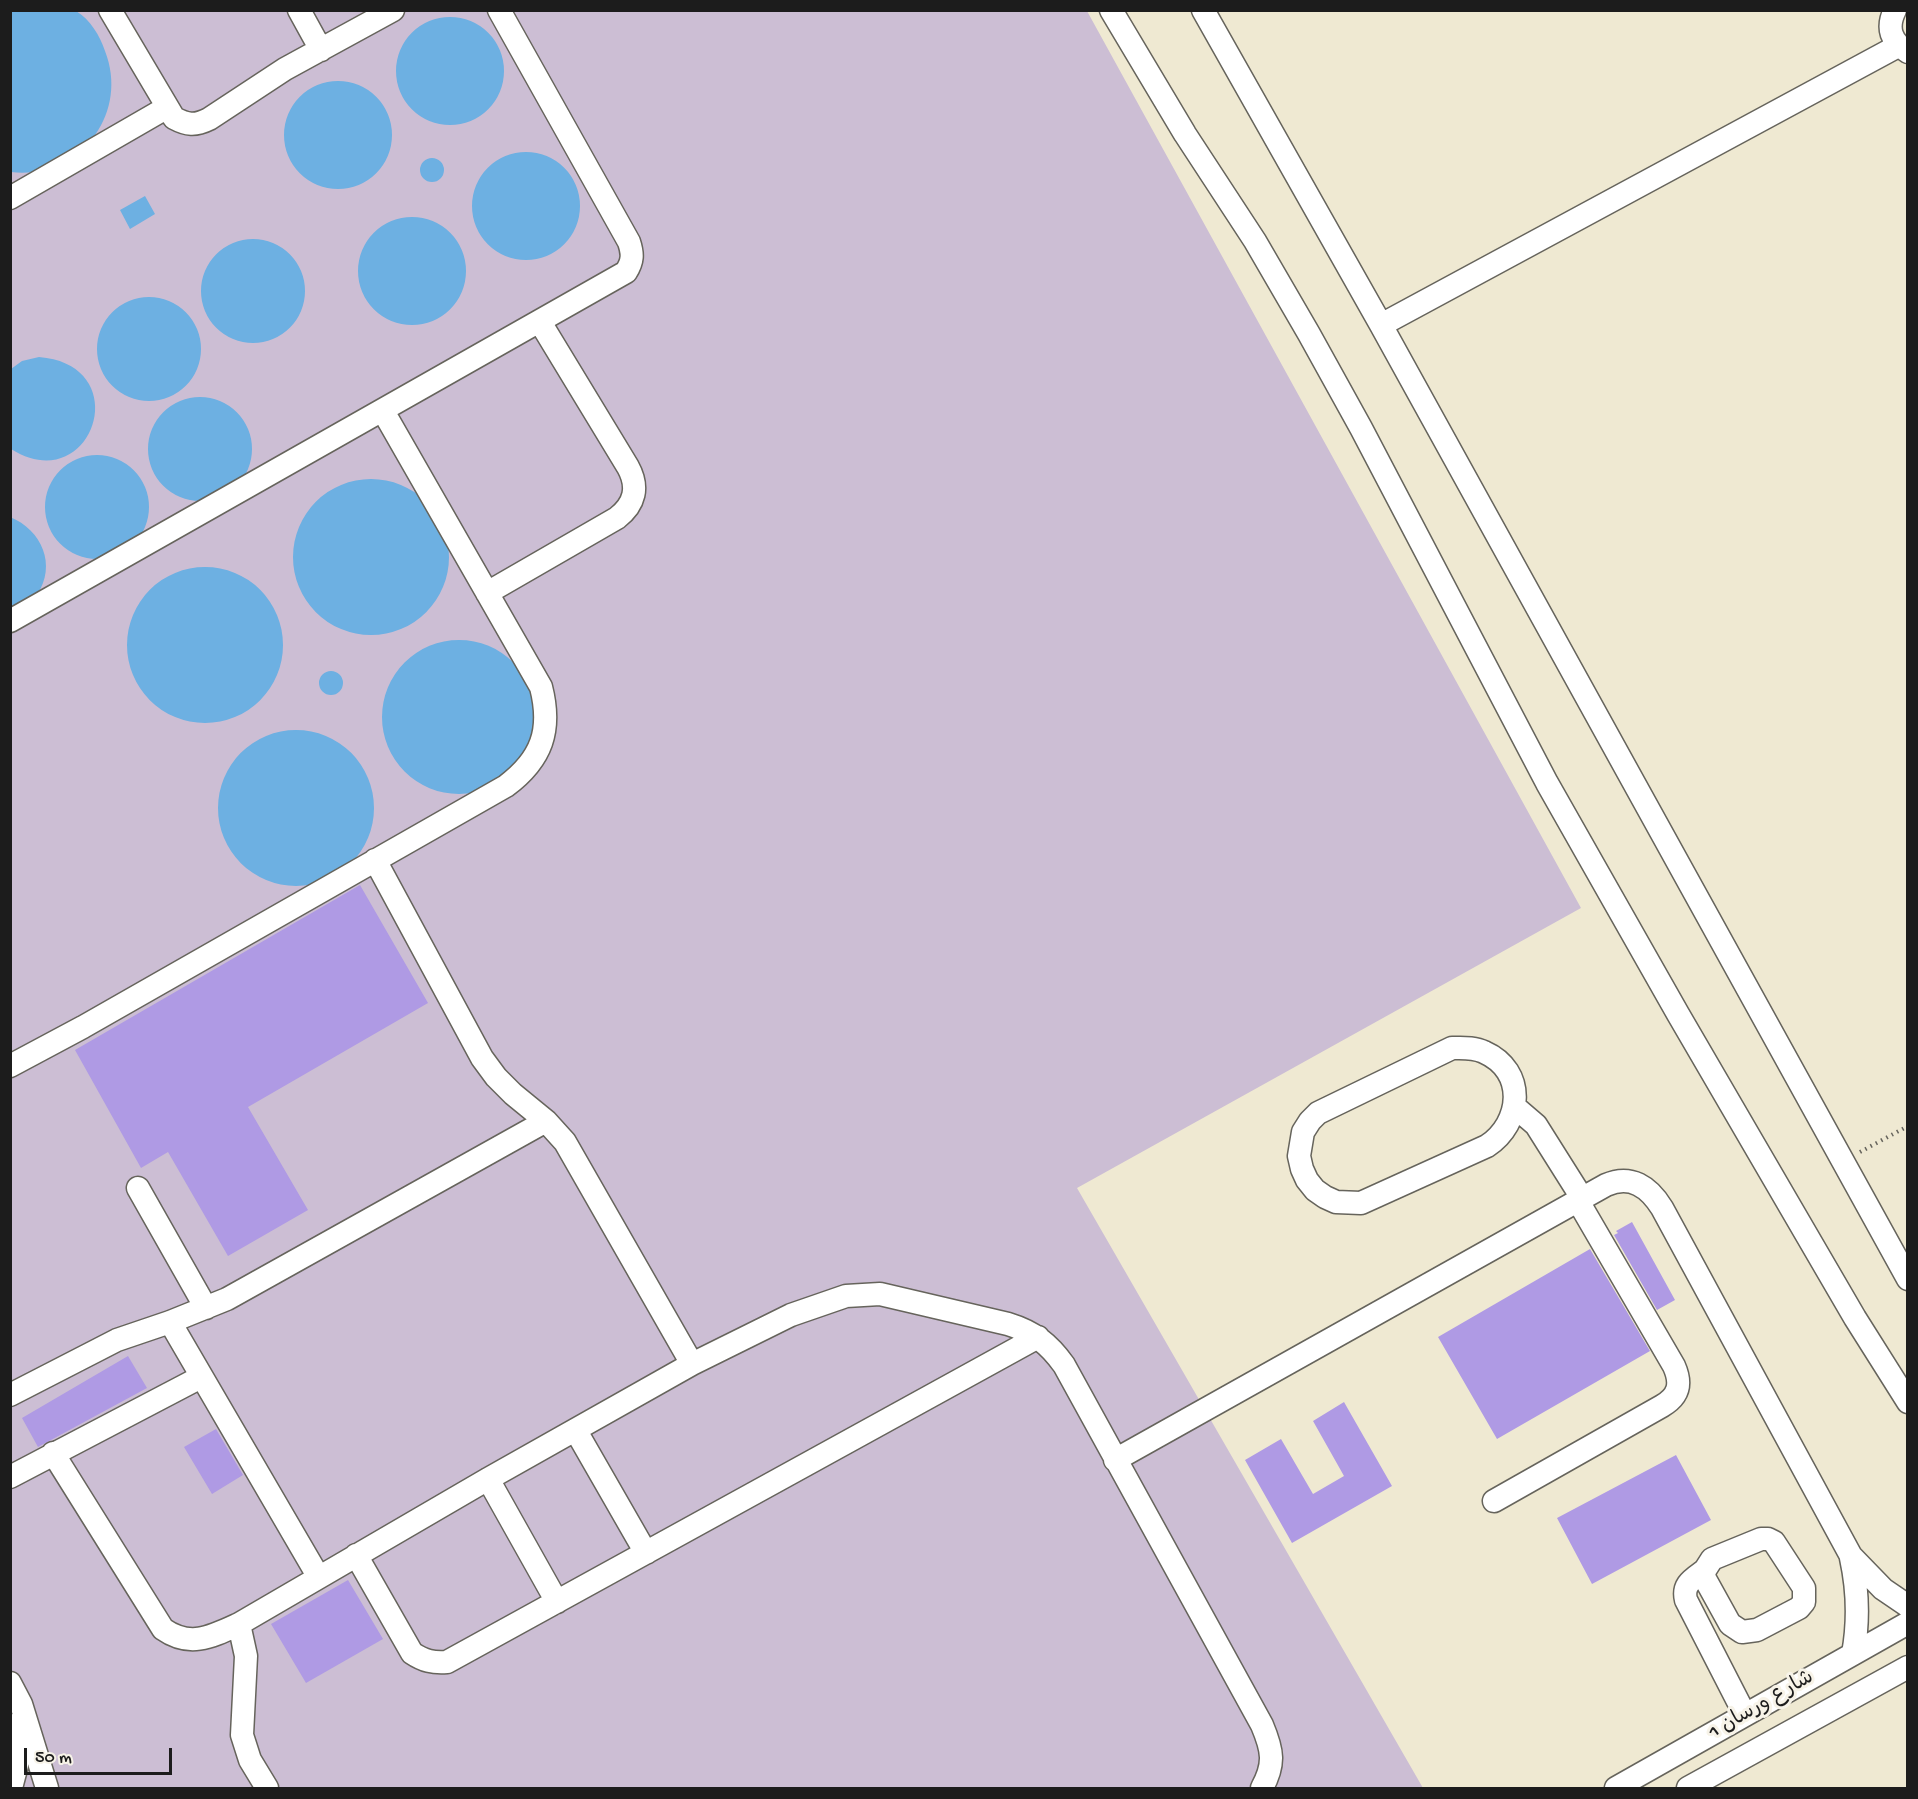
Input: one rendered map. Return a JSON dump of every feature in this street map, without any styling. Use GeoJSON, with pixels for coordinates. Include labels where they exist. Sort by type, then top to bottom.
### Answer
{"type":"FeatureCollection","features":[{"type":"Feature","properties":{"kind":"street"},"geometry":{"type":"LineString","coordinates":[[110,10],[166,108],[174,118],[185,124],[198,124],[209,119],[259,84],[393,10]]}},
{"type":"Feature","properties":{"kind":"street"},"geometry":{"type":"LineString","coordinates":[[299,10],[321,50]]}},
{"type":"Feature","properties":{"kind":"street"},"geometry":{"type":"LineString","coordinates":[[10,621],[626,272],[631,263],[632,252],[629,242],[499,10]]}},
{"type":"Feature","properties":{"kind":"street"},"geometry":{"type":"LineString","coordinates":[[1111,10],[1185,134],[1255,241],[1309,334],[1367,438],[1547,783],[1678,1014],[1861,1327],[1908,1402]]}},
{"type":"Feature","properties":{"kind":"street"},"geometry":{"type":"LineString","coordinates":[[1203,10],[1381,325],[1908,1279]]}},
{"type":"Feature","properties":{"kind":"street"},"geometry":{"type":"LineString","coordinates":[[1381,325],[1903,49],[1890,34],[1890,20],[1895,10]]}},
{"type":"Feature","properties":{"kind":"street"},"geometry":{"type":"LineString","coordinates":[[10,198],[166,108]]}},
{"type":"Feature","properties":{"kind":"street"},"geometry":{"type":"LineString","coordinates":[[487,593],[617,518],[631,504],[634,495],[635,486],[628,467],[540,322]]}},
{"type":"Feature","properties":{"kind":"street"},"geometry":{"type":"LineString","coordinates":[[10,1066],[83,1027],[506,786],[521,775],[533,760],[542,743],[546,725],[541,687],[383,411]]}},
{"type":"Feature","properties":{"kind":"street"},"geometry":{"type":"LineString","coordinates":[[375,860],[482,1058],[496,1077],[546,1121],[565,1142],[692,1364]]}},
{"type":"Feature","properties":{"kind":"street"},"geometry":{"type":"LineString","coordinates":[[1494,1501],[1672,1400],[1678,1389],[1679,1377],[1536,1125],[1515,1107],[1515,1090],[1509,1074],[1499,1061],[1485,1052],[1469,1048],[1452,1048],[1318,1113],[1310,1121],[1301,1138],[1299,1156],[1302,1169],[1315,1190],[1336,1202],[1361,1203],[1487,1146],[1505,1130],[1512,1119],[1515,1107]]}},
{"type":"Feature","properties":{"kind":"street"},"geometry":{"type":"LineString","coordinates":[[10,1395],[117,1340],[206,1308],[248,1288],[546,1121]]}},
{"type":"Feature","properties":{"kind":"street"},"geometry":{"type":"LineString","coordinates":[[1115,1460],[1580,1200],[1617,1180],[1631,1181],[1644,1187],[1655,1196],[1851,1556],[1883,1589],[1908,1606]]}},
{"type":"Feature","properties":{"kind":"street"},"geometry":{"type":"LineString","coordinates":[[138,1188],[206,1308]]}},
{"type":"Feature","properties":{"kind":"street"},"geometry":{"type":"LineString","coordinates":[[53,1453],[163,1629],[187,1640],[218,1634],[239,1624],[318,1576],[692,1364],[791,1315],[846,1296],[880,1294],[1008,1324],[1038,1337],[1053,1349],[1064,1365],[1262,1725],[1271,1746],[1271,1768],[1262,1788]]}},
{"type":"Feature","properties":{"kind":"street"},"geometry":{"type":"LineString","coordinates":[[170,1322],[318,1576]]}},
{"type":"Feature","properties":{"kind":"street"},"geometry":{"type":"LineString","coordinates":[[356,1555],[412,1653],[423,1660],[435,1663],[447,1662],[1038,1337]]}},
{"type":"Feature","properties":{"kind":"street"},"geometry":{"type":"LineString","coordinates":[[10,1477],[201,1377]]}},
{"type":"Feature","properties":{"kind":"street"},"geometry":{"type":"LineString","coordinates":[[576,1431],[646,1553]]}},
{"type":"Feature","properties":{"kind":"street"},"geometry":{"type":"LineString","coordinates":[[488,1479],[557,1602]]}},
{"type":"Feature","properties":{"kind":"street"},"geometry":{"type":"LineString","coordinates":[[1704,1570],[1704,1577],[1730,1624],[1742,1632],[1757,1630],[1799,1608],[1804,1602],[1804,1588],[1778,1548],[1768,1539],[1754,1541],[1719,1556],[1687,1584],[1684,1592],[1686,1600],[1745,1715]]}},
{"type":"Feature","properties":{"kind":"street"},"geometry":{"type":"LineString","coordinates":[[1851,1556],[1858,1615],[1853,1654]]}},
{"type":"Feature","properties":{"kind":"street","name":"شارع ورسان 1"},"geometry":{"type":"LineString","coordinates":[[1616,1788],[1908,1623]]}},
{"type":"Feature","properties":{"kind":"street"},"geometry":{"type":"LineString","coordinates":[[239,1624],[246,1656],[242,1735],[250,1760],[267,1788]]}},
{"type":"Feature","properties":{"kind":"street","name":"شارع ورسان 1"},"geometry":{"type":"LineString","coordinates":[[1688,1788],[1908,1667]]}},
{"type":"Feature","properties":{"kind":"street"},"geometry":{"type":"LineString","coordinates":[[10,1683],[21,1704],[47,1788]]}},
{"type":"Feature","properties":{"kind":"street"},"geometry":{"type":"LineString","coordinates":[[11,1788],[20,1735],[21,1704]]}},
{"type":"Feature","properties":{"kind":"path"},"geometry":{"type":"LineString","coordinates":[[1843,1161],[1908,1126]]}},
{"type":"Feature","properties":{"kind":"shaded area"},"geometry":{"type":"Polygon","coordinates":[[[11,11],[1087,11],[1581,908],[1077,1188],[1423,1788],[11,1788],[11,11]]]}},
{"type":"Feature","properties":{"kind":"water"},"geometry":{"type":"Polygon","coordinates":[[[11,11],[76,11],[90,23],[97,34],[105,51],[111,75],[110,98],[104,120],[92,138],[77,154],[57,165],[35,172],[11,172],[11,11]]]}},
{"type":"Feature","properties":{"kind":"water"},"geometry":{"type":"Polygon","coordinates":[[[450,17],[471,21],[488,33],[500,50],[504,71],[500,92],[488,109],[471,121],[450,125],[429,121],[412,109],[400,92],[396,71],[400,50],[412,33],[429,21],[450,17]]]}},
{"type":"Feature","properties":{"kind":"water"},"geometry":{"type":"Polygon","coordinates":[[[338,81],[359,85],[376,97],[388,114],[392,135],[388,156],[376,173],[359,185],[338,189],[317,185],[300,173],[288,156],[284,135],[288,114],[300,97],[317,85],[338,81]]]}},
{"type":"Feature","properties":{"kind":"water"},"geometry":{"type":"Polygon","coordinates":[[[526,152],[547,156],[564,168],[576,185],[580,206],[576,227],[564,244],[547,256],[526,260],[505,256],[488,244],[476,227],[472,206],[476,185],[488,168],[505,156],[526,152]]]}},
{"type":"Feature","properties":{"kind":"water"},"geometry":{"type":"Polygon","coordinates":[[[432,158],[441,161],[444,170],[441,179],[432,182],[423,179],[420,170],[423,161],[432,158]]]}},
{"type":"Feature","properties":{"kind":"water"},"geometry":{"type":"Polygon","coordinates":[[[145,196],[155,214],[130,229],[120,210],[145,196]]]}},
{"type":"Feature","properties":{"kind":"water"},"geometry":{"type":"Polygon","coordinates":[[[412,217],[433,221],[450,233],[462,250],[466,271],[462,292],[450,309],[433,321],[412,325],[391,321],[374,309],[362,292],[358,271],[362,250],[374,233],[391,221],[412,217]]]}},
{"type":"Feature","properties":{"kind":"water"},"geometry":{"type":"Polygon","coordinates":[[[253,239],[273,243],[290,254],[301,271],[305,291],[301,311],[290,328],[273,339],[253,343],[233,339],[216,328],[205,311],[201,291],[205,271],[216,254],[233,243],[253,239]]]}},
{"type":"Feature","properties":{"kind":"water"},"geometry":{"type":"Polygon","coordinates":[[[149,297],[169,301],[186,312],[197,329],[201,349],[197,369],[186,386],[169,397],[149,401],[129,397],[112,386],[101,369],[97,349],[101,329],[112,312],[129,301],[149,297]]]}},
{"type":"Feature","properties":{"kind":"water"},"geometry":{"type":"Polygon","coordinates":[[[39,357],[70,365],[88,382],[95,403],[92,425],[82,444],[63,457],[40,460],[11,449],[11,369],[22,361],[39,357]]]}},
{"type":"Feature","properties":{"kind":"water"},"geometry":{"type":"Polygon","coordinates":[[[200,397],[220,401],[229,406],[243,420],[248,429],[252,449],[248,469],[243,478],[229,492],[220,497],[200,501],[180,497],[171,492],[157,478],[152,469],[148,449],[152,429],[157,420],[171,406],[180,401],[200,397]]]}},
{"type":"Feature","properties":{"kind":"water"},"geometry":{"type":"Polygon","coordinates":[[[97,455],[117,459],[126,464],[140,478],[145,487],[149,507],[145,527],[140,536],[126,550],[117,555],[97,559],[77,555],[68,550],[54,536],[49,527],[45,507],[49,487],[54,478],[68,464],[77,459],[97,455]]]}},
{"type":"Feature","properties":{"kind":"water"},"geometry":{"type":"Polygon","coordinates":[[[371,479],[401,485],[426,502],[443,527],[449,557],[443,587],[426,612],[401,629],[371,635],[341,629],[316,612],[299,587],[293,557],[299,527],[316,502],[341,485],[371,479]]]}},
{"type":"Feature","properties":{"kind":"water"},"geometry":{"type":"Polygon","coordinates":[[[10,517],[31,530],[38,539],[46,561],[46,572],[43,584],[35,598],[10,615],[10,517]]]}},
{"type":"Feature","properties":{"kind":"water"},"geometry":{"type":"Polygon","coordinates":[[[205,567],[235,573],[260,590],[277,615],[283,645],[277,675],[260,700],[235,717],[205,723],[175,717],[150,700],[133,675],[127,645],[133,615],[150,590],[175,573],[205,567]]]}},
{"type":"Feature","properties":{"kind":"water"},"geometry":{"type":"Polygon","coordinates":[[[459,640],[474,641],[489,646],[514,662],[530,687],[535,702],[535,732],[530,747],[514,772],[489,788],[474,793],[459,794],[444,793],[429,788],[404,772],[388,747],[383,732],[382,717],[383,702],[388,687],[404,662],[429,646],[444,641],[459,640]]]}},
{"type":"Feature","properties":{"kind":"water"},"geometry":{"type":"Polygon","coordinates":[[[331,671],[340,674],[343,683],[340,692],[331,695],[322,692],[319,683],[322,674],[331,671]]]}},
{"type":"Feature","properties":{"kind":"water"},"geometry":{"type":"Polygon","coordinates":[[[296,730],[326,736],[351,753],[368,778],[374,808],[368,838],[351,863],[326,880],[296,886],[266,880],[241,863],[224,838],[218,808],[224,778],[241,753],[266,736],[296,730]]]}},
{"type":"Feature","properties":{"kind":"building"},"geometry":{"type":"Polygon","coordinates":[[[360,885],[428,1003],[248,1107],[308,1210],[228,1256],[168,1152],[141,1168],[75,1050],[360,885]]]}},
{"type":"Feature","properties":{"kind":"building"},"geometry":{"type":"Polygon","coordinates":[[[1632,1222],[1675,1300],[1657,1310],[1614,1235],[1618,1233],[1616,1231],[1632,1222]]]}},
{"type":"Feature","properties":{"kind":"building"},"geometry":{"type":"Polygon","coordinates":[[[1590,1249],[1650,1351],[1497,1439],[1438,1337],[1590,1249]]]}},
{"type":"Feature","properties":{"kind":"building"},"geometry":{"type":"Polygon","coordinates":[[[128,1356],[147,1388],[38,1447],[22,1418],[128,1356]]]}},
{"type":"Feature","properties":{"kind":"building"},"geometry":{"type":"Polygon","coordinates":[[[1344,1402],[1392,1486],[1292,1543],[1245,1460],[1281,1439],[1313,1494],[1344,1476],[1313,1421],[1344,1402]]]}},
{"type":"Feature","properties":{"kind":"building"},"geometry":{"type":"Polygon","coordinates":[[[216,1429],[243,1475],[212,1494],[184,1447],[216,1429]]]}},
{"type":"Feature","properties":{"kind":"building"},"geometry":{"type":"Polygon","coordinates":[[[1676,1455],[1711,1520],[1592,1584],[1557,1518],[1676,1455]]]}},
{"type":"Feature","properties":{"kind":"building"},"geometry":{"type":"Polygon","coordinates":[[[348,1580],[383,1639],[306,1683],[271,1624],[348,1580]]]}}]}
